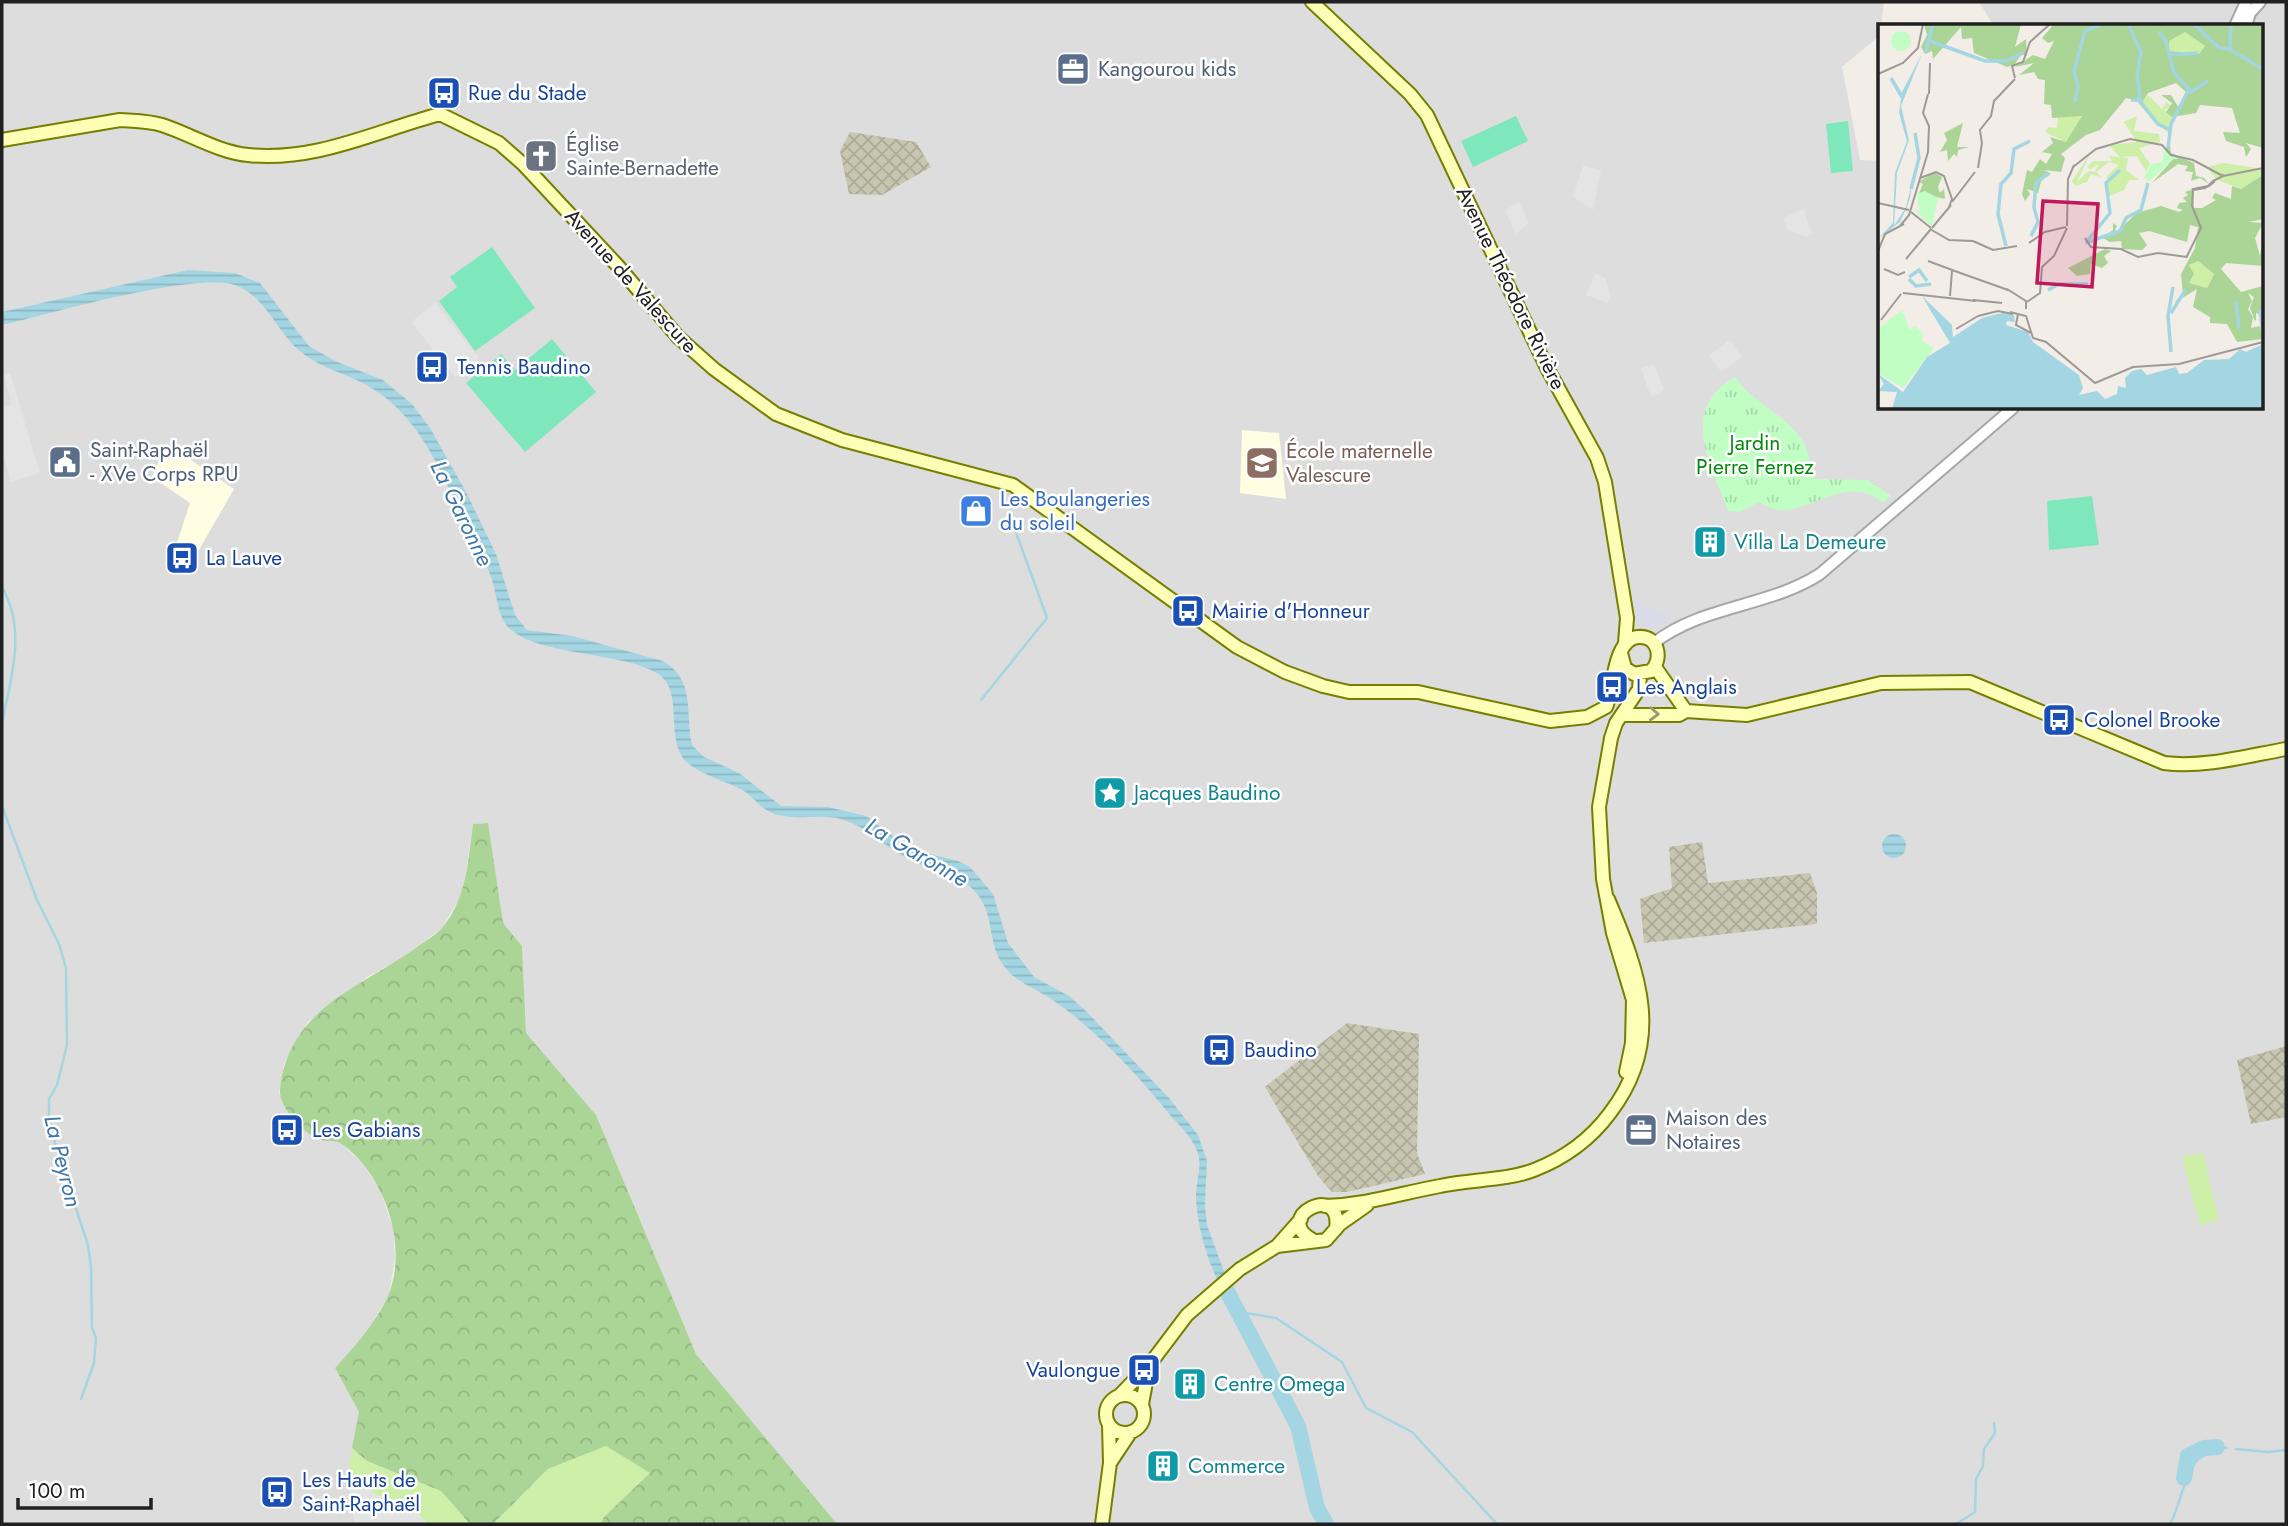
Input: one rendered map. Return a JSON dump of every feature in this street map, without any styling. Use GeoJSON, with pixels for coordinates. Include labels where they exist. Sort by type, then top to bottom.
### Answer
{"type":"FeatureCollection","features":[{"type":"Feature","properties":{"kind":"main road","name":"Avenue Théodore Rivière"},"geometry":{"type":"LineString","coordinates":[[1312,2],[1410,94],[1427,115],[1547,368],[1597,458],[1605,482],[1627,618],[1623,648]]}},
{"type":"Feature","properties":{"kind":"main road","name":"Avenue de Valescure"},"geometry":{"type":"LineString","coordinates":[[2,140],[120,120],[160,124],[237,153],[276,155],[346,145],[440,114],[499,144],[523,164],[618,266],[678,337],[714,369],[776,414],[842,440],[1013,485],[1223,638],[1267,663],[1311,682],[1349,692],[1418,692],[1550,721],[1587,717]]}},
{"type":"Feature","properties":{"kind":"main road"},"geometry":{"type":"LineString","coordinates":[[1627,618],[1659,655],[1655,667]]}},
{"type":"Feature","properties":{"kind":"main road"},"geometry":{"type":"LineString","coordinates":[[1623,648],[1648,640]]}},
{"type":"Feature","properties":{"kind":"main road"},"geometry":{"type":"LineString","coordinates":[[1587,717],[1606,707],[1614,670],[1623,648]]}},
{"type":"Feature","properties":{"kind":"main road"},"geometry":{"type":"LineString","coordinates":[[1102,1524],[1110,1463],[1107,1406],[1150,1364],[1187,1315],[1233,1275],[1277,1246],[1309,1207],[1369,1204],[1440,1185],[1532,1171],[1583,1143],[1613,1109],[1630,1082],[1638,1060],[1643,1019],[1639,980],[1608,898],[1598,832],[1600,792],[1611,738],[1639,689],[1635,673],[1622,663],[1623,648]]}},
{"type":"Feature","properties":{"kind":"main road"},"geometry":{"type":"LineString","coordinates":[[1612,687],[1618,677],[1655,667]]}},
{"type":"Feature","properties":{"kind":"main road"},"geometry":{"type":"LineString","coordinates":[[1655,667],[1686,711]]}},
{"type":"Feature","properties":{"kind":"main road"},"geometry":{"type":"LineString","coordinates":[[1622,715],[1679,715],[1686,711],[1747,715],[1881,683],[1970,682],[2164,763],[2180,765],[2286,749]]}},
{"type":"Feature","properties":{"kind":"main road"},"geometry":{"type":"LineString","coordinates":[[1587,717],[1598,722],[1611,738]]}},
{"type":"Feature","properties":{"kind":"main road"},"geometry":{"type":"LineString","coordinates":[[1277,1246],[1326,1240],[1369,1204]]}},
{"type":"Feature","properties":{"kind":"main road"},"geometry":{"type":"LineString","coordinates":[[1325,1206],[1336,1217],[1336,1229]]}},
{"type":"Feature","properties":{"kind":"main road"},"geometry":{"type":"LineString","coordinates":[[1301,1219],[1304,1234],[1313,1240]]}},
{"type":"Feature","properties":{"kind":"main road"},"geometry":{"type":"LineString","coordinates":[[1110,1463],[1129,1433],[1139,1428],[1144,1419],[1142,1404],[1150,1364]]}},
{"type":"Feature","properties":{"kind":"main road"},"geometry":{"type":"LineString","coordinates":[[1120,1395],[1132,1396],[1142,1404]]}},
{"type":"Feature","properties":{"kind":"main road"},"geometry":{"type":"LineString","coordinates":[[1109,1425],[1118,1432],[1129,1433]]}},
{"type":"Feature","properties":{"kind":"street"},"geometry":{"type":"LineString","coordinates":[[2236,24],[2246,2]]}},
{"type":"Feature","properties":{"kind":"street"},"geometry":{"type":"LineString","coordinates":[[2247,24],[2250,13],[2260,2]]}},
{"type":"Feature","properties":{"kind":"street"},"geometry":{"type":"LineString","coordinates":[[1648,640],[1690,621],[1787,591],[1820,574],[2011,410]]}},
{"type":"Feature","properties":{"kind":"shaded area"},"geometry":{"type":"Polygon","coordinates":[[[2,2],[1884,2],[1881,24],[1878,24],[1878,37],[1842,67],[1860,160],[1878,161],[1878,410],[2264,410],[2264,24],[1993,24],[1979,2],[2286,2],[2286,1524],[837,1524],[696,1354],[596,1115],[526,1033],[522,946],[503,923],[487,823],[473,824],[463,893],[441,929],[402,958],[367,977],[308,1022],[284,1064],[279,1094],[319,1139],[340,1142],[363,1164],[380,1190],[393,1228],[395,1258],[389,1294],[365,1336],[335,1368],[359,1412],[348,1482],[355,1524],[2,1524],[2,2]]]}},
{"type":"Feature","properties":{"kind":"shaded area"},"geometry":{"type":"Polygon","coordinates":[[[850,132],[916,142],[931,167],[882,195],[849,194],[840,151],[850,132]]]}},
{"type":"Feature","properties":{"kind":"shaded area"},"geometry":{"type":"Polygon","coordinates":[[[1583,166],[1601,170],[1593,210],[1573,197],[1583,166]]]}},
{"type":"Feature","properties":{"kind":"shaded area"},"geometry":{"type":"Polygon","coordinates":[[[1519,202],[1529,223],[1516,234],[1505,210],[1519,202]]]}},
{"type":"Feature","properties":{"kind":"shaded area"},"geometry":{"type":"Polygon","coordinates":[[[1804,209],[1812,234],[1806,237],[1787,229],[1783,218],[1804,209]]]}},
{"type":"Feature","properties":{"kind":"shaded area"},"geometry":{"type":"Polygon","coordinates":[[[1595,274],[1606,278],[1610,297],[1607,303],[1586,295],[1595,274]]]}},
{"type":"Feature","properties":{"kind":"shaded area"},"geometry":{"type":"Polygon","coordinates":[[[435,303],[479,358],[455,377],[411,322],[435,303]]]}},
{"type":"Feature","properties":{"kind":"shaded area"},"geometry":{"type":"Polygon","coordinates":[[[1730,340],[1742,357],[1721,372],[1709,355],[1730,340]]]}},
{"type":"Feature","properties":{"kind":"shaded area"},"geometry":{"type":"Polygon","coordinates":[[[1654,364],[1664,390],[1651,397],[1641,368],[1654,364]]]}},
{"type":"Feature","properties":{"kind":"shaded area"},"geometry":{"type":"Polygon","coordinates":[[[10,373],[40,473],[11,482],[2,449],[2,407],[12,404],[4,375],[10,373]]]}},
{"type":"Feature","properties":{"kind":"shaded area","name":"École maternelle Valescure"},"geometry":{"type":"Polygon","coordinates":[[[1242,430],[1279,433],[1286,499],[1240,493],[1242,430]]]}},
{"type":"Feature","properties":{"kind":"shaded area"},"geometry":{"type":"Polygon","coordinates":[[[167,444],[234,489],[196,555],[175,549],[190,503],[152,477],[167,444]]]}},
{"type":"Feature","properties":{"kind":"shaded area"},"geometry":{"type":"Polygon","coordinates":[[[1631,600],[1670,617],[1656,629],[1645,627],[1637,619],[1631,600]]]}},
{"type":"Feature","properties":{"kind":"shaded area"},"geometry":{"type":"Polygon","coordinates":[[[1702,842],[1708,883],[1810,873],[1817,893],[1817,924],[1644,943],[1640,899],[1672,888],[1669,847],[1702,842]]]}},
{"type":"Feature","properties":{"kind":"shaded area"},"geometry":{"type":"Polygon","coordinates":[[[1347,1023],[1419,1034],[1417,1153],[1425,1174],[1347,1192],[1332,1192],[1318,1176],[1265,1087],[1347,1023]]]}},
{"type":"Feature","properties":{"kind":"shaded area"},"geometry":{"type":"Polygon","coordinates":[[[2286,1046],[2286,1117],[2251,1124],[2237,1060],[2286,1046]]]}},
{"type":"Feature","properties":{"kind":"shaded area"},"geometry":{"type":"Polygon","coordinates":[[[349,1471],[375,1494],[419,1515],[428,1524],[355,1524],[348,1482],[349,1471]]]}},
{"type":"Feature","properties":{"kind":"green space"},"geometry":{"type":"Polygon","coordinates":[[[1516,116],[1528,141],[1473,167],[1461,141],[1516,116]]]}},
{"type":"Feature","properties":{"kind":"green space"},"geometry":{"type":"Polygon","coordinates":[[[1848,121],[1853,171],[1831,173],[1826,124],[1848,121]]]}},
{"type":"Feature","properties":{"kind":"green space"},"geometry":{"type":"Polygon","coordinates":[[[492,247],[535,308],[475,351],[439,301],[457,287],[450,277],[492,247]]]}},
{"type":"Feature","properties":{"kind":"green space"},"geometry":{"type":"Polygon","coordinates":[[[552,339],[596,392],[525,452],[466,383],[501,354],[515,370],[552,339]]]}},
{"type":"Feature","properties":{"kind":"green space","name":"Jardin Pierre Fernez"},"geometry":{"type":"Polygon","coordinates":[[[1735,377],[1750,394],[1785,421],[1800,437],[1806,447],[1815,479],[1868,480],[1891,496],[1883,503],[1870,495],[1844,493],[1792,509],[1777,510],[1759,502],[1740,512],[1728,511],[1708,457],[1703,422],[1707,405],[1718,390],[1735,377]]]}},
{"type":"Feature","properties":{"kind":"green space"},"geometry":{"type":"Polygon","coordinates":[[[2092,496],[2099,545],[2049,550],[2047,501],[2092,496]]]}},
{"type":"Feature","properties":{"kind":"green space"},"geometry":{"type":"Polygon","coordinates":[[[488,823],[503,923],[522,946],[526,1033],[596,1115],[696,1354],[837,1524],[601,1524],[603,1518],[650,1473],[606,1446],[548,1469],[493,1524],[470,1524],[441,1491],[367,1461],[352,1448],[359,1412],[335,1368],[371,1325],[388,1296],[396,1256],[394,1234],[381,1193],[357,1157],[342,1144],[315,1137],[300,1126],[283,1104],[280,1089],[286,1061],[297,1038],[312,1019],[330,1003],[434,936],[442,928],[461,892],[468,865],[473,824],[488,823]]]}},
{"type":"Feature","properties":{"kind":"green space"},"geometry":{"type":"Polygon","coordinates":[[[2203,1153],[2219,1220],[2200,1225],[2182,1157],[2203,1153]]]}},
{"type":"Feature","properties":{"kind":"green space"},"geometry":{"type":"Polygon","coordinates":[[[606,1446],[651,1473],[603,1518],[601,1524],[493,1524],[548,1469],[606,1446]]]}},
{"type":"Feature","properties":{"kind":"green space"},"geometry":{"type":"Polygon","coordinates":[[[352,1448],[367,1461],[441,1491],[470,1524],[428,1524],[419,1515],[375,1494],[349,1471],[352,1448]]]}},
{"type":"Feature","properties":{"kind":"water"},"geometry":{"type":"Polygon","coordinates":[[[188,270],[235,273],[260,283],[309,346],[335,361],[383,380],[412,404],[430,428],[466,492],[496,554],[515,615],[527,630],[572,636],[663,661],[673,669],[685,687],[692,745],[704,757],[739,773],[781,806],[828,807],[866,816],[910,849],[958,861],[970,867],[993,894],[1008,943],[1034,977],[1069,996],[1086,1011],[1169,1098],[1198,1135],[1207,1161],[1207,1225],[1239,1312],[1214,1273],[1203,1241],[1196,1195],[1199,1162],[1192,1141],[1145,1085],[1101,1039],[1069,1012],[1008,971],[998,955],[987,913],[977,894],[961,880],[910,860],[851,823],[841,819],[793,817],[772,813],[742,790],[693,767],[683,758],[678,746],[670,691],[665,680],[655,672],[621,660],[538,643],[509,628],[500,611],[486,564],[430,451],[405,417],[390,402],[364,384],[309,358],[293,345],[266,309],[250,293],[240,287],[221,283],[161,288],[124,295],[2,325],[2,312],[188,270]]]}},
{"type":"Feature","properties":{"kind":"water"},"geometry":{"type":"Polygon","coordinates":[[[1894,834],[1902,838],[1906,846],[1902,854],[1894,858],[1886,854],[1882,846],[1886,838],[1894,834]]]}},
{"type":"Feature","properties":{"kind":"waterway"},"geometry":{"type":"LineString","coordinates":[[981,700],[1047,618],[1010,516]]}},
{"type":"Feature","properties":{"kind":"waterway","name":"La Peyron"},"geometry":{"type":"LineString","coordinates":[[2,587],[10,604],[15,637],[13,671],[2,723]]}},
{"type":"Feature","properties":{"kind":"waterway","name":"La Peyron"},"geometry":{"type":"LineString","coordinates":[[2,806],[37,900],[59,944],[66,968],[67,1045],[57,1085],[49,1099],[49,1115],[56,1148],[88,1245],[91,1267],[92,1328],[96,1338],[94,1363],[81,1399]]}},
{"type":"Feature","properties":{"kind":"waterway","name":"La Garonne"},"geometry":{"type":"LineString","coordinates":[[1228,1293],[1298,1426],[1317,1508],[1326,1524]]}},
{"type":"Feature","properties":{"kind":"waterway"},"geometry":{"type":"LineString","coordinates":[[1239,1312],[1276,1318],[1342,1362],[1366,1408],[1412,1432],[1497,1524]]}},
{"type":"Feature","properties":{"kind":"waterway"},"geometry":{"type":"LineString","coordinates":[[1956,1524],[1975,1512],[1976,1479],[1983,1466],[1984,1449],[1995,1433],[1994,1423]]}},
{"type":"Feature","properties":{"kind":"waterway"},"geometry":{"type":"LineString","coordinates":[[2184,1478],[2188,1456],[2204,1448],[2217,1447]]}},
{"type":"Feature","properties":{"kind":"waterway"},"geometry":{"type":"LineString","coordinates":[[2170,1524],[2194,1464],[2202,1455],[2213,1449],[2227,1448]]}},
{"type":"Feature","properties":{"kind":"waterway"},"geometry":{"type":"LineString","coordinates":[[2236,1449],[2268,1452],[2286,1450]]}},
{"type":"Feature","properties":{"kind":"place","name":"Kangourou kids"},"geometry":{"type":"Point","coordinates":[1073,69]}},
{"type":"Feature","properties":{"kind":"place","name":"Rue du Stade"},"geometry":{"type":"Point","coordinates":[444,93]}},
{"type":"Feature","properties":{"kind":"place","name":"Église Sainte-Bernadette"},"geometry":{"type":"Point","coordinates":[541,156]}},
{"type":"Feature","properties":{"kind":"place","name":"Tennis Baudino"},"geometry":{"type":"Point","coordinates":[432,367]}},
{"type":"Feature","properties":{"kind":"place","name":"Saint-Raphaël - XVe Corps RPU"},"geometry":{"type":"Point","coordinates":[65,462]}},
{"type":"Feature","properties":{"kind":"place","name":"École maternelle Valescure"},"geometry":{"type":"Point","coordinates":[1262,463]}},
{"type":"Feature","properties":{"kind":"place","name":"Les Boulangeries du soleil"},"geometry":{"type":"Point","coordinates":[976,511]}},
{"type":"Feature","properties":{"kind":"place","name":"Villa La Demeure"},"geometry":{"type":"Point","coordinates":[1710,542]}},
{"type":"Feature","properties":{"kind":"place","name":"La Lauve"},"geometry":{"type":"Point","coordinates":[182,558]}},
{"type":"Feature","properties":{"kind":"place","name":"Mairie d'Honneur"},"geometry":{"type":"Point","coordinates":[1188,611]}},
{"type":"Feature","properties":{"kind":"place","name":"Les Anglais"},"geometry":{"type":"Point","coordinates":[1612,687]}},
{"type":"Feature","properties":{"kind":"place","name":"Colonel Brooke"},"geometry":{"type":"Point","coordinates":[2059,720]}},
{"type":"Feature","properties":{"kind":"place","name":"Jacques Baudino"},"geometry":{"type":"Point","coordinates":[1110,793]}},
{"type":"Feature","properties":{"kind":"place","name":"Baudino"},"geometry":{"type":"Point","coordinates":[1219,1050]}},
{"type":"Feature","properties":{"kind":"place","name":"Les Gabians"},"geometry":{"type":"Point","coordinates":[287,1130]}},
{"type":"Feature","properties":{"kind":"place","name":"Maison des Notaires"},"geometry":{"type":"Point","coordinates":[1641,1130]}},
{"type":"Feature","properties":{"kind":"place","name":"Vaulongue"},"geometry":{"type":"Point","coordinates":[1144,1370]}},
{"type":"Feature","properties":{"kind":"place","name":"Centre Omega"},"geometry":{"type":"Point","coordinates":[1190,1384]}},
{"type":"Feature","properties":{"kind":"place","name":"Commerce"},"geometry":{"type":"Point","coordinates":[1163,1466]}},
{"type":"Feature","properties":{"kind":"place","name":"Les Hauts de Saint-Raphaël"},"geometry":{"type":"Point","coordinates":[277,1492]}}]}
